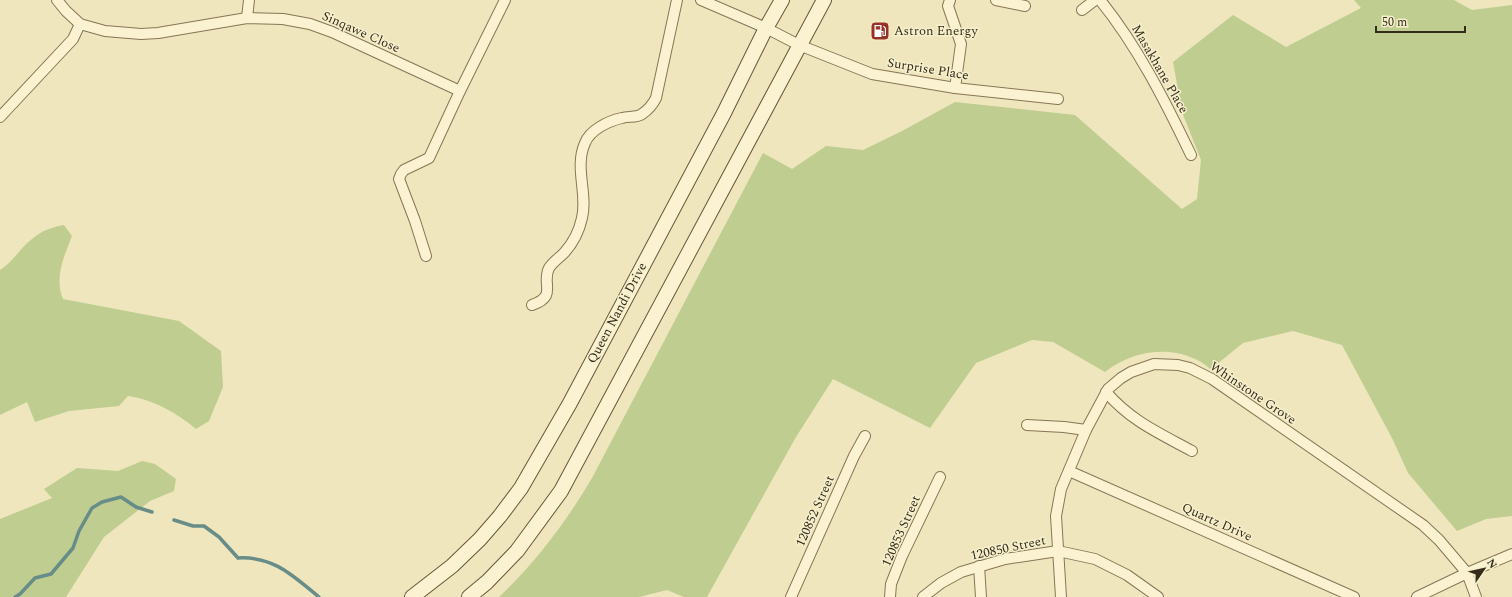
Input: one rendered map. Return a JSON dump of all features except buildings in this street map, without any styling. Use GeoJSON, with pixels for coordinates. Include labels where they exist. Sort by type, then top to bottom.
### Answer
{"type":"FeatureCollection","features":[{"type":"Feature","properties":{"kind":"main road","name":"Queen Nandi Drive"},"geometry":{"type":"LineString","coordinates":[[412,597],[452,566],[480,539],[521,488],[583,377],[724,113],[766,28],[782,0]]}},
{"type":"Feature","properties":{"kind":"main road"},"geometry":{"type":"LineString","coordinates":[[469,597],[516,551],[561,491],[824,0]]}},
{"type":"Feature","properties":{"kind":"street"},"geometry":{"type":"LineString","coordinates":[[0,117],[73,39],[80,24],[57,0]]}},
{"type":"Feature","properties":{"kind":"street"},"geometry":{"type":"LineString","coordinates":[[246,18],[249,0]]}},
{"type":"Feature","properties":{"kind":"street"},"geometry":{"type":"LineString","coordinates":[[426,256],[415,221],[399,179],[404,170],[412,168],[430,158],[460,91],[505,0]]}},
{"type":"Feature","properties":{"kind":"street"},"geometry":{"type":"LineString","coordinates":[[532,305],[538,303],[545,296],[548,290],[549,268],[573,242],[578,232],[583,216],[584,206],[581,153],[585,141],[596,130],[621,118],[642,115],[651,106],[656,98],[677,0]]}},
{"type":"Feature","properties":{"kind":"street","name":"Surprise Place"},"geometry":{"type":"LineString","coordinates":[[702,0],[766,28],[799,45],[872,74],[955,88],[1058,99]]}},
{"type":"Feature","properties":{"kind":"street"},"geometry":{"type":"LineString","coordinates":[[950,0],[948,6],[961,44],[955,88]]}},
{"type":"Feature","properties":{"kind":"street"},"geometry":{"type":"LineString","coordinates":[[996,0],[1026,6]]}},
{"type":"Feature","properties":{"kind":"street"},"geometry":{"type":"LineString","coordinates":[[1082,10],[1095,0]]}},
{"type":"Feature","properties":{"kind":"street","name":"Masakhane Place"},"geometry":{"type":"LineString","coordinates":[[1100,0],[1132,42],[1191,155]]}},
{"type":"Feature","properties":{"kind":"street","name":"Sinqawe Close"},"geometry":{"type":"LineString","coordinates":[[80,24],[105,31],[158,34],[246,18],[283,18],[310,24],[332,32],[460,91]]}},
{"type":"Feature","properties":{"kind":"street","name":"Whinstone Grove"},"geometry":{"type":"LineString","coordinates":[[1061,597],[1056,516],[1061,489],[1086,430],[1111,385],[1142,367],[1153,364],[1178,365],[1199,372],[1212,379],[1423,525],[1440,540],[1467,573],[1476,597]]}},
{"type":"Feature","properties":{"kind":"street"},"geometry":{"type":"LineString","coordinates":[[1106,392],[1120,407],[1142,424],[1192,451]]}},
{"type":"Feature","properties":{"kind":"street"},"geometry":{"type":"LineString","coordinates":[[1027,425],[1086,430]]}},
{"type":"Feature","properties":{"kind":"street","name":"120852 Street"},"geometry":{"type":"LineString","coordinates":[[791,597],[854,456],[865,436]]}},
{"type":"Feature","properties":{"kind":"street","name":"Quartz Drive"},"geometry":{"type":"LineString","coordinates":[[1069,471],[1354,597]]}},
{"type":"Feature","properties":{"kind":"street","name":"120853 Street"},"geometry":{"type":"LineString","coordinates":[[890,597],[891,584],[902,556],[940,477]]}},
{"type":"Feature","properties":{"kind":"street"},"geometry":{"type":"LineString","coordinates":[[1058,551],[1095,559],[1127,575],[1144,592],[1158,597]]}},
{"type":"Feature","properties":{"kind":"street","name":"120850 Street"},"geometry":{"type":"LineString","coordinates":[[923,597],[941,583],[961,572],[1005,560],[1058,551]]}},
{"type":"Feature","properties":{"kind":"street"},"geometry":{"type":"LineString","coordinates":[[1417,597],[1467,573],[1512,554]]}},
{"type":"Feature","properties":{"kind":"street"},"geometry":{"type":"LineString","coordinates":[[979,566],[981,597]]}},
{"type":"Feature","properties":{"kind":"green space"},"geometry":{"type":"Polygon","coordinates":[[[1354,0],[1454,0],[1472,10],[1512,5],[1512,516],[1486,519],[1457,531],[1408,473],[1393,440],[1342,345],[1293,331],[1243,343],[1211,369],[1199,361],[1184,355],[1172,352],[1160,352],[1137,355],[1115,365],[1105,372],[1053,342],[1032,340],[976,363],[930,428],[833,379],[796,437],[707,597],[684,597],[667,590],[639,597],[499,597],[513,584],[550,541],[592,478],[763,153],[792,169],[826,146],[863,150],[955,102],[1075,115],[1182,209],[1197,199],[1201,160],[1182,112],[1173,62],[1233,15],[1286,47],[1361,8],[1354,0]]]}},
{"type":"Feature","properties":{"kind":"green space"},"geometry":{"type":"Polygon","coordinates":[[[64,225],[72,236],[61,267],[59,283],[63,299],[179,321],[221,351],[223,387],[209,421],[196,429],[180,417],[156,404],[147,400],[128,396],[119,406],[69,411],[35,422],[27,402],[0,415],[0,270],[5,267],[35,236],[47,230],[64,225]]]}},
{"type":"Feature","properties":{"kind":"green space"},"geometry":{"type":"Polygon","coordinates":[[[142,461],[155,464],[176,479],[174,491],[150,501],[104,537],[66,597],[0,597],[0,519],[52,498],[44,489],[77,468],[118,471],[142,461]]]}},
{"type":"Feature","properties":{"kind":"waterway"},"geometry":{"type":"LineString","coordinates":[[15,597],[20,594],[35,578],[51,574],[73,548],[79,531],[92,508],[102,502],[121,497],[136,507],[152,512]]}},
{"type":"Feature","properties":{"kind":"waterway"},"geometry":{"type":"LineString","coordinates":[[174,520],[193,526],[204,526],[219,537],[238,558],[251,558],[273,564],[291,575],[319,597]]}},
{"type":"Feature","properties":{"kind":"place","name":"Astron Energy"},"geometry":{"type":"Point","coordinates":[880,31]}}]}
